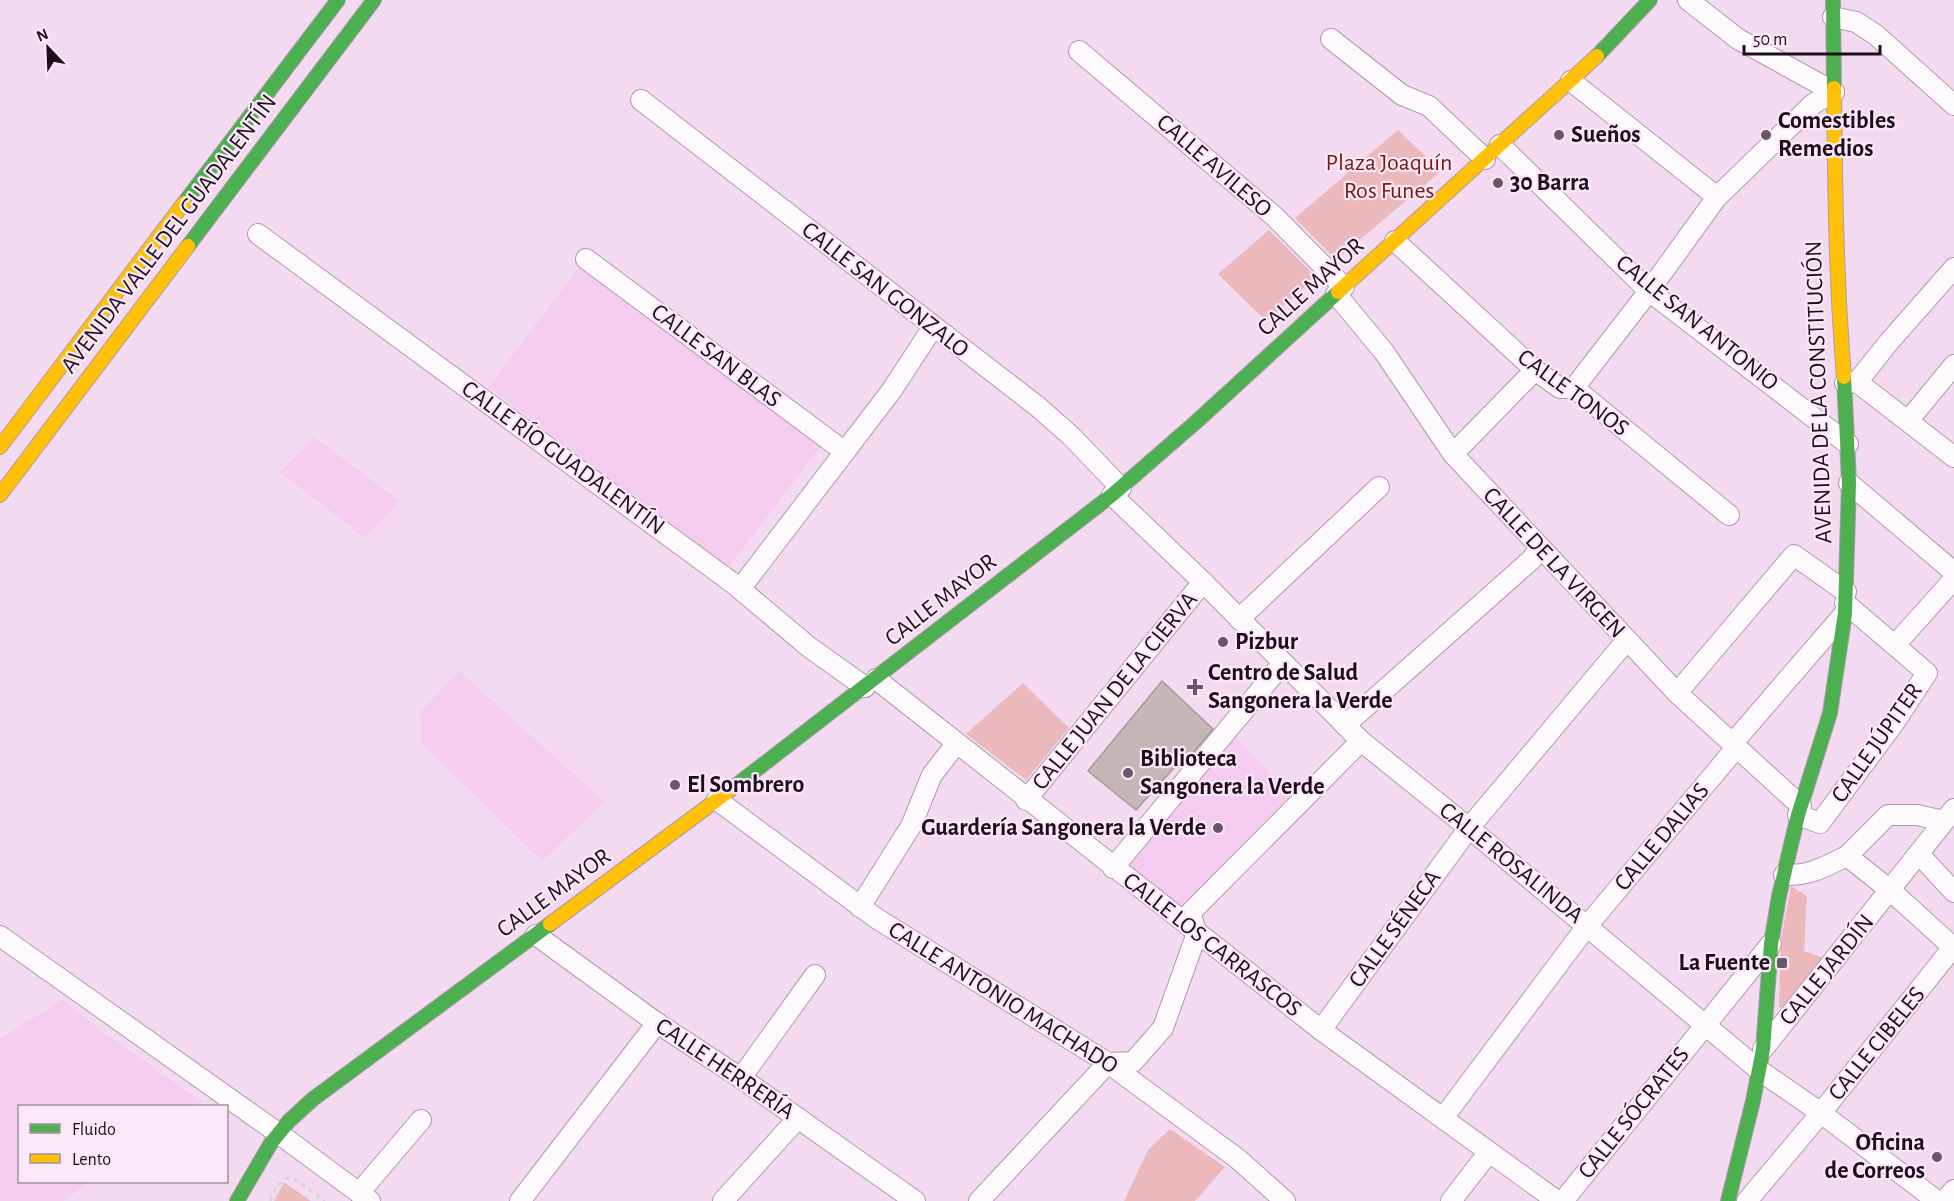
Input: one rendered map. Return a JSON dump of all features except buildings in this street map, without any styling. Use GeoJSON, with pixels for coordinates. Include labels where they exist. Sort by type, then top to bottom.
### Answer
{"type":"FeatureCollection","features":[{"type":"Feature","properties":{"kind":"street","name":"AVENIDA VALLE DEL GUADALENTÍN"},"geometry":{"type":"LineString","coordinates":[[0,447],[338,0]]}},
{"type":"Feature","properties":{"kind":"street","name":"AVENIDA VALLE DEL GUADALENTÍN"},"geometry":{"type":"LineString","coordinates":[[0,495],[374,0]]}},
{"type":"Feature","properties":{"kind":"street","name":"CALLE MAYOR"},"geometry":{"type":"LineString","coordinates":[[237,1201],[258,1162],[278,1133],[313,1099],[717,800],[1117,492],[1571,81],[1650,0]]}},
{"type":"Feature","properties":{"kind":"street"},"geometry":{"type":"LineString","coordinates":[[1574,387],[1649,291],[1717,197],[1813,104],[1833,92],[1738,39],[1688,0]]}},
{"type":"Feature","properties":{"kind":"street"},"geometry":{"type":"LineString","coordinates":[[1833,8],[1870,32],[1954,105]]}},
{"type":"Feature","properties":{"kind":"street","name":"AVENIDA DE LA CONSTITUCIÓN"},"geometry":{"type":"LineString","coordinates":[[1728,1201],[1763,1049],[1771,944],[1784,875],[1800,810],[1832,707],[1845,603],[1851,382],[1836,249],[1833,8]]}},
{"type":"Feature","properties":{"kind":"street"},"geometry":{"type":"LineString","coordinates":[[1331,39],[1402,95],[1429,106],[1485,159]]}},
{"type":"Feature","properties":{"kind":"street","name":"CALLE AVILESO"},"geometry":{"type":"LineString","coordinates":[[1079,51],[1274,216],[1340,291]]}},
{"type":"Feature","properties":{"kind":"street"},"geometry":{"type":"LineString","coordinates":[[1571,81],[1717,197]]}},
{"type":"Feature","properties":{"kind":"street","name":"CALLE SAN GONZALO"},"geometry":{"type":"LineString","coordinates":[[641,100],[1036,406],[1071,436],[1117,492]]}},
{"type":"Feature","properties":{"kind":"street","name":"CALLE SAN ANTONIO"},"geometry":{"type":"LineString","coordinates":[[1500,145],[1649,291],[1848,444]]}},
{"type":"Feature","properties":{"kind":"street","name":"CALLE RÍO GUADALENTÍN"},"geometry":{"type":"LineString","coordinates":[[258,234],[740,589],[809,647],[870,683]]}},
{"type":"Feature","properties":{"kind":"street","name":"CALLE TONOS"},"geometry":{"type":"LineString","coordinates":[[1395,241],[1534,370],[1560,388],[1574,387],[1729,515]]}},
{"type":"Feature","properties":{"kind":"street","name":"CALLE SAN BLAS"},"geometry":{"type":"LineString","coordinates":[[586,259],[845,452]]}},
{"type":"Feature","properties":{"kind":"street"},"geometry":{"type":"LineString","coordinates":[[1954,268],[1851,382],[1908,421],[1954,457]]}},
{"type":"Feature","properties":{"kind":"street","name":"CALLE DE LA VIRGEN"},"geometry":{"type":"LineString","coordinates":[[1340,291],[1453,454],[1626,641],[1800,810]]}},
{"type":"Feature","properties":{"kind":"street"},"geometry":{"type":"LineString","coordinates":[[740,589],[892,390],[933,327]]}},
{"type":"Feature","properties":{"kind":"street"},"geometry":{"type":"LineString","coordinates":[[1908,421],[1954,365]]}},
{"type":"Feature","properties":{"kind":"street"},"geometry":{"type":"LineString","coordinates":[[1453,454],[1534,370]]}},
{"type":"Feature","properties":{"kind":"street"},"geometry":{"type":"LineString","coordinates":[[1849,483],[1954,572]]}},
{"type":"Feature","properties":{"kind":"street"},"geometry":{"type":"LineString","coordinates":[[1239,619],[1379,487]]}},
{"type":"Feature","properties":{"kind":"street","name":"CALLE ROSALINDA"},"geometry":{"type":"LineString","coordinates":[[1117,492],[1361,741],[1759,1070],[1821,1113],[1936,1201]]}},
{"type":"Feature","properties":{"kind":"street"},"geometry":{"type":"LineString","coordinates":[[1345,725],[1531,560],[1540,548]]}},
{"type":"Feature","properties":{"kind":"street","name":"CALLE JÚPITER"},"geometry":{"type":"LineString","coordinates":[[1677,693],[1794,555],[1845,603],[1927,673],[1894,723],[1820,823],[1800,810]]}},
{"type":"Feature","properties":{"kind":"street"},"geometry":{"type":"LineString","coordinates":[[1895,645],[1954,579]]}},
{"type":"Feature","properties":{"kind":"street","name":"CALLE JUAN DE LA CIERVA"},"geometry":{"type":"LineString","coordinates":[[1026,800],[1203,582]]}},
{"type":"Feature","properties":{"kind":"street","name":"CALLE DALIAS"},"geometry":{"type":"LineString","coordinates":[[1443,1118],[1587,926],[1734,746],[1845,603]]}},
{"type":"Feature","properties":{"kind":"street","name":"CALLE SÉNECA"},"geometry":{"type":"LineString","coordinates":[[1321,1030],[1469,828],[1626,641]]}},
{"type":"Feature","properties":{"kind":"street"},"geometry":{"type":"LineString","coordinates":[[1113,868],[1283,663]]}},
{"type":"Feature","properties":{"kind":"street","name":"CALLE LOS CARRASCOS"},"geometry":{"type":"LineString","coordinates":[[870,683],[956,744],[1321,1030],[1557,1201]]}},
{"type":"Feature","properties":{"kind":"street"},"geometry":{"type":"LineString","coordinates":[[979,1201],[1108,1063],[1133,1062],[1163,1028],[1197,933],[1190,913],[1361,741]]}},
{"type":"Feature","properties":{"kind":"street"},"geometry":{"type":"LineString","coordinates":[[860,907],[911,826],[932,776],[956,744]]}},
{"type":"Feature","properties":{"kind":"street","name":"CALLE ANTONIO MACHADO"},"geometry":{"type":"LineString","coordinates":[[717,800],[860,907],[1108,1063],[1238,1159],[1277,1198]]}},
{"type":"Feature","properties":{"kind":"street"},"geometry":{"type":"LineString","coordinates":[[1784,875],[1800,876],[1814,873],[1847,856],[1888,815],[1949,815]]}},
{"type":"Feature","properties":{"kind":"street","name":"CALLE JARDÍN"},"geometry":{"type":"LineString","coordinates":[[1763,1049],[1949,815]]}},
{"type":"Feature","properties":{"kind":"street"},"geometry":{"type":"LineString","coordinates":[[1919,854],[1954,892]]}},
{"type":"Feature","properties":{"kind":"street"},"geometry":{"type":"LineString","coordinates":[[1847,856],[1890,890],[1954,947]]}},
{"type":"Feature","properties":{"kind":"street","name":"CALLE HERRERÍA"},"geometry":{"type":"LineString","coordinates":[[536,935],[657,1023],[741,1078],[915,1201]]}},
{"type":"Feature","properties":{"kind":"street"},"geometry":{"type":"LineString","coordinates":[[0,936],[278,1133],[364,1197],[421,1120]]}},
{"type":"Feature","properties":{"kind":"street","name":"CALLE SÓCRATES"},"geometry":{"type":"LineString","coordinates":[[1563,1201],[1771,944]]}},
{"type":"Feature","properties":{"kind":"street","name":"CALLE CIBELES"},"geometry":{"type":"LineString","coordinates":[[1747,1201],[1954,947]]}},
{"type":"Feature","properties":{"kind":"street"},"geometry":{"type":"LineString","coordinates":[[741,1078],[815,975]]}},
{"type":"Feature","properties":{"kind":"street"},"geometry":{"type":"LineString","coordinates":[[520,1201],[657,1023]]}},
{"type":"Feature","properties":{"kind":"street"},"geometry":{"type":"LineString","coordinates":[[726,1200],[798,1118]]}},
{"type":"Feature","properties":{"kind":"street"},"geometry":{"type":"LineString","coordinates":[[1451,1201],[1489,1152]]}},
{"type":"Feature","properties":{"kind":"street"},"geometry":{"type":"LineString","coordinates":[[1944,1201],[1954,1190]]}},
{"type":"Feature","properties":{"kind":"path"},"geometry":{"type":"LineString","coordinates":[[270,1201],[278,1186],[288,1178],[296,1180],[325,1201]]}},
{"type":"Feature","properties":{"kind":"shaded area"},"geometry":{"type":"Polygon","coordinates":[[[581,265],[821,446],[728,568],[488,387],[581,265]]]}},
{"type":"Feature","properties":{"kind":"shaded area"},"geometry":{"type":"Polygon","coordinates":[[[314,437],[400,501],[365,538],[280,472],[314,437]]]}},
{"type":"Feature","properties":{"kind":"shaded area"},"geometry":{"type":"Polygon","coordinates":[[[459,671],[605,802],[542,861],[422,744],[420,712],[459,671]]]}},
{"type":"Feature","properties":{"kind":"shaded area"},"geometry":{"type":"Polygon","coordinates":[[[1228,730],[1292,795],[1182,908],[1113,868],[1228,730]]]}},
{"type":"Feature","properties":{"kind":"shaded area"},"geometry":{"type":"Polygon","coordinates":[[[63,999],[94,1025],[202,1102],[198,1105],[18,1105],[18,1183],[89,1183],[63,1201],[0,1201],[0,1039],[63,999]]]}},
{"type":"Feature","properties":{"kind":"green space","name":"Plaza Joaquín Ros Funes"},"geometry":{"type":"Polygon","coordinates":[[[1398,130],[1441,171],[1336,260],[1295,218],[1398,130]]]}},
{"type":"Feature","properties":{"kind":"green space"},"geometry":{"type":"Polygon","coordinates":[[[1269,230],[1316,277],[1266,321],[1218,274],[1269,230]]]}},
{"type":"Feature","properties":{"kind":"green space"},"geometry":{"type":"Polygon","coordinates":[[[1023,683],[1069,728],[1026,780],[966,734],[1023,683]]]}},
{"type":"Feature","properties":{"kind":"green space"},"geometry":{"type":"Polygon","coordinates":[[[1791,886],[1807,896],[1804,951],[1824,958],[1782,1009],[1779,1006],[1781,939],[1791,886]]]}},
{"type":"Feature","properties":{"kind":"green space"},"geometry":{"type":"Polygon","coordinates":[[[1170,1129],[1225,1167],[1195,1201],[1124,1201],[1148,1150],[1170,1129]]]}},
{"type":"Feature","properties":{"kind":"green space"},"geometry":{"type":"Polygon","coordinates":[[[284,1182],[311,1201],[274,1201],[284,1182]]]}},
{"type":"Feature","properties":{"kind":"traffic: fast"},"geometry":{"type":"LineString","coordinates":[[184,203],[338,0]]}},
{"type":"Feature","properties":{"kind":"traffic: fast"},"geometry":{"type":"LineString","coordinates":[[188,246],[374,0]]}},
{"type":"Feature","properties":{"kind":"traffic: fast"},"geometry":{"type":"LineString","coordinates":[[1597,56],[1650,0]]}},
{"type":"Feature","properties":{"kind":"traffic: fast"},"geometry":{"type":"LineString","coordinates":[[1833,0],[1834,88]]}},
{"type":"Feature","properties":{"kind":"traffic: fast"},"geometry":{"type":"LineString","coordinates":[[730,790],[1112,495],[1196,422],[1338,292]]}},
{"type":"Feature","properties":{"kind":"traffic: fast"},"geometry":{"type":"LineString","coordinates":[[1728,1201],[1753,1101],[1763,1049],[1771,944],[1779,896],[1798,815],[1830,713],[1845,613],[1849,483],[1844,377]]}},
{"type":"Feature","properties":{"kind":"traffic: fast"},"geometry":{"type":"LineString","coordinates":[[237,1201],[271,1143],[289,1121],[313,1099],[550,924]]}},
{"type":"Feature","properties":{"kind":"traffic: slow"},"geometry":{"type":"LineString","coordinates":[[1338,292],[1597,56]]}},
{"type":"Feature","properties":{"kind":"traffic: slow"},"geometry":{"type":"LineString","coordinates":[[1834,88],[1835,197],[1844,377]]}},
{"type":"Feature","properties":{"kind":"traffic: slow"},"geometry":{"type":"LineString","coordinates":[[0,447],[184,203]]}},
{"type":"Feature","properties":{"kind":"traffic: slow"},"geometry":{"type":"LineString","coordinates":[[0,495],[188,246]]}},
{"type":"Feature","properties":{"kind":"traffic: slow"},"geometry":{"type":"LineString","coordinates":[[550,924],[730,790]]}},
{"type":"Feature","properties":{"kind":"place","name":"Sueños"},"geometry":{"type":"Point","coordinates":[1559,135]}},
{"type":"Feature","properties":{"kind":"place","name":"Comestibles Remedios"},"geometry":{"type":"Point","coordinates":[1766,135]}},
{"type":"Feature","properties":{"kind":"place","name":"30 Barra"},"geometry":{"type":"Point","coordinates":[1498,183]}},
{"type":"Feature","properties":{"kind":"place","name":"Pizbur"},"geometry":{"type":"Point","coordinates":[1223,642]}},
{"type":"Feature","properties":{"kind":"place","name":"Centro de Salud Sangonera la Verde"},"geometry":{"type":"Point","coordinates":[1195,687]}},
{"type":"Feature","properties":{"kind":"place","name":"Biblioteca Sangonera la Verde"},"geometry":{"type":"Point","coordinates":[1128,773]}},
{"type":"Feature","properties":{"kind":"place","name":"El Sombrero"},"geometry":{"type":"Point","coordinates":[675,785]}},
{"type":"Feature","properties":{"kind":"place","name":"Guardería Sangonera la Verde"},"geometry":{"type":"Point","coordinates":[1218,828]}},
{"type":"Feature","properties":{"kind":"place","name":"La Fuente"},"geometry":{"type":"Point","coordinates":[1782,963]}},
{"type":"Feature","properties":{"kind":"place","name":"Oficina de Correos"},"geometry":{"type":"Point","coordinates":[1937,1157]}}]}
